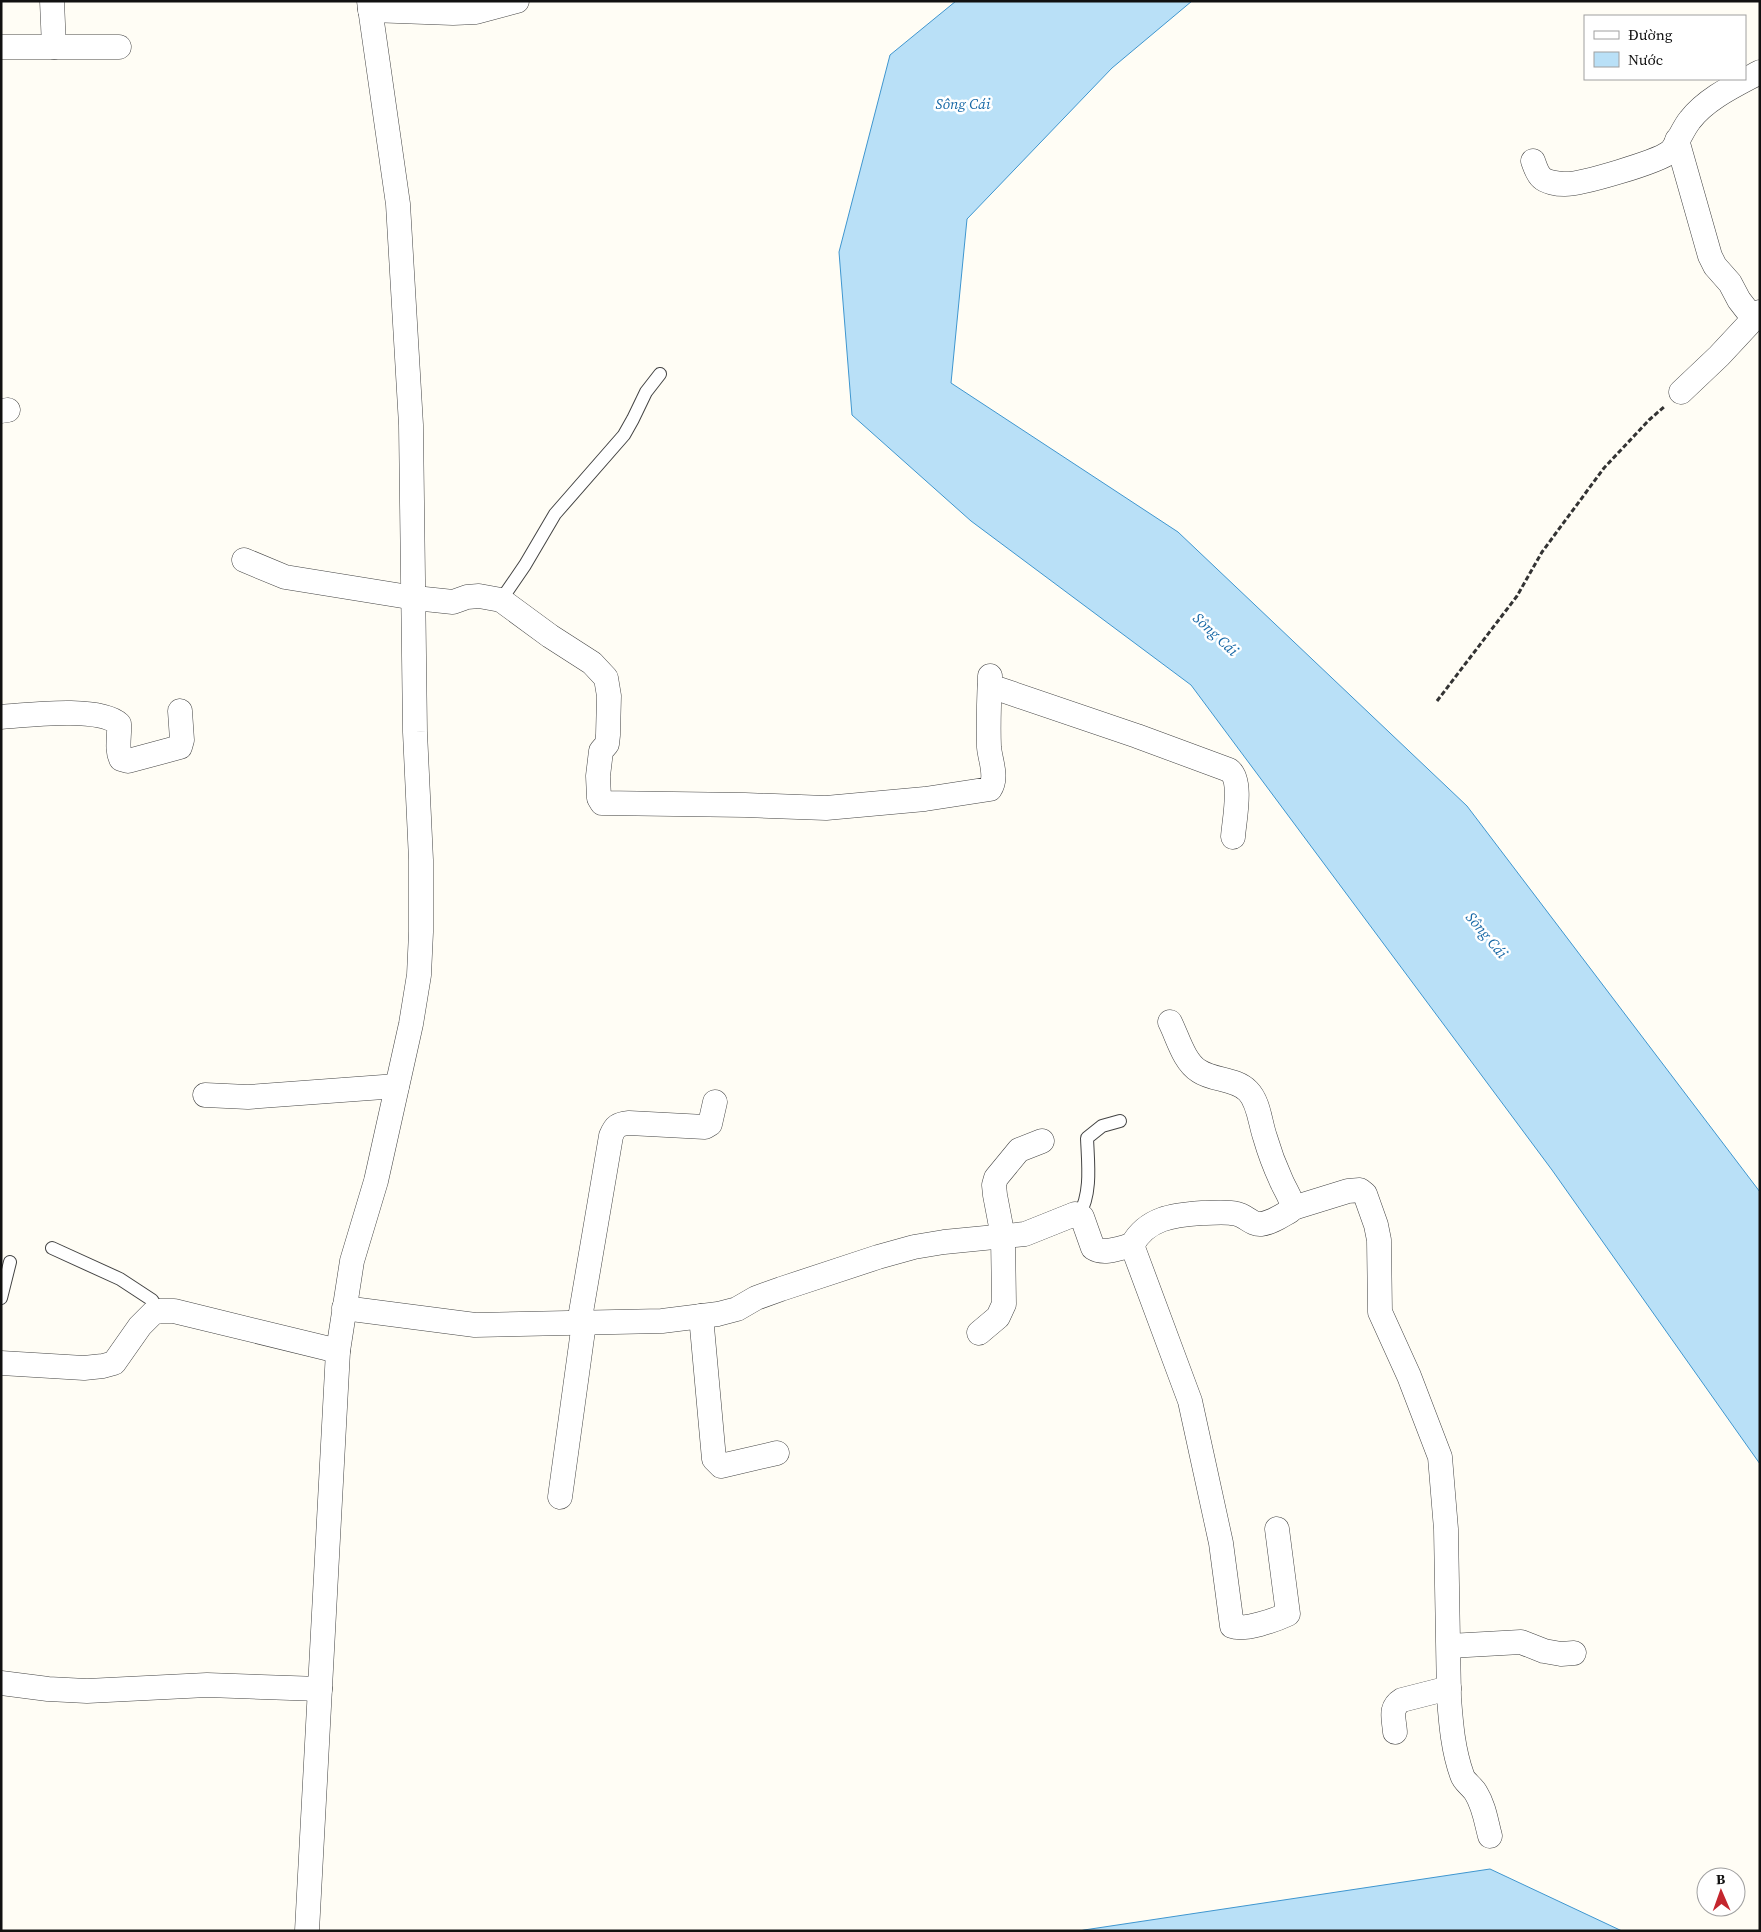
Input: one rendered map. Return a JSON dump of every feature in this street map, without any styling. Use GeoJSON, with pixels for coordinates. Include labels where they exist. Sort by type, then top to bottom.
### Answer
{"type":"FeatureCollection","features":[{"type":"Feature","properties":{"kind":"street"},"geometry":{"type":"LineString","coordinates":[[52,1],[54,47]]}},
{"type":"Feature","properties":{"kind":"street"},"geometry":{"type":"LineString","coordinates":[[307,1931],[338,1351],[352,1261],[376,1181],[411,1024],[421,952],[421,860],[415,732],[411,425],[400,236],[385,108],[370,6],[446,13],[476,12],[517,1]]}},
{"type":"Feature","properties":{"kind":"street"},"geometry":{"type":"LineString","coordinates":[[1,47],[119,47]]}},
{"type":"Feature","properties":{"kind":"street"},"geometry":{"type":"LineString","coordinates":[[1746,79],[1760,72]]}},
{"type":"Feature","properties":{"kind":"street"},"geometry":{"type":"LineString","coordinates":[[1533,161],[1541,177],[1547,181],[1569,184],[1628,170],[1660,158],[1670,152],[1691,118],[1704,106],[1745,80]]}},
{"type":"Feature","properties":{"kind":"street"},"geometry":{"type":"LineString","coordinates":[[1677,140],[1710,256],[1715,266],[1730,283],[1739,300],[1756,315],[1719,356],[1681,392]]}},
{"type":"Feature","properties":{"kind":"street"},"geometry":{"type":"LineString","coordinates":[[244,560],[285,577],[414,598],[453,602],[467,597],[479,596],[501,600],[550,636],[592,663],[606,678],[609,696],[608,735],[607,744],[601,751],[598,776],[599,798],[602,803],[826,808],[925,799],[990,789],[993,785],[993,768],[989,747],[990,681],[1229,770],[1234,774],[1237,792],[1233,837]]}},
{"type":"Feature","properties":{"kind":"street"},"geometry":{"type":"LineString","coordinates":[[1,717],[53,713],[96,715],[114,720],[119,724],[120,731],[118,753],[122,759],[128,761],[180,747],[182,740],[180,711]]}},
{"type":"Feature","properties":{"kind":"street"},"geometry":{"type":"LineString","coordinates":[[1170,1022],[1193,1066],[1204,1074],[1247,1089],[1254,1097],[1265,1138],[1281,1180],[1292,1199],[1293,1208]]}},
{"type":"Feature","properties":{"kind":"street"},"geometry":{"type":"LineString","coordinates":[[205,1096],[248,1097],[397,1086]]}},
{"type":"Feature","properties":{"kind":"street"},"geometry":{"type":"LineString","coordinates":[[560,1497],[581,1324],[614,1128],[620,1124],[629,1123],[705,1127],[710,1124],[715,1102]]}},
{"type":"Feature","properties":{"kind":"street"},"geometry":{"type":"LineString","coordinates":[[979,1332],[998,1317],[1004,1304],[1004,1237],[995,1195],[994,1186],[996,1178],[1020,1150],[1042,1141]]}},
{"type":"Feature","properties":{"kind":"street"},"geometry":{"type":"LineString","coordinates":[[344,1308],[475,1325],[662,1321],[737,1309],[756,1298],[781,1289],[914,1247],[1025,1234],[1070,1216],[1079,1215],[1082,1217],[1093,1248],[1097,1251],[1104,1251],[1132,1245],[1147,1226],[1163,1218],[1177,1215],[1224,1212],[1236,1213],[1246,1217],[1253,1223],[1261,1224],[1293,1208],[1354,1190],[1360,1190],[1365,1194],[1379,1240],[1380,1312],[1409,1376],[1440,1457],[1446,1529],[1449,1688],[1456,1755],[1462,1777],[1474,1788],[1481,1801],[1490,1836]]}},
{"type":"Feature","properties":{"kind":"street"},"geometry":{"type":"LineString","coordinates":[[1132,1245],[1190,1401],[1221,1543],[1232,1626],[1239,1628],[1288,1614],[1277,1529]]}},
{"type":"Feature","properties":{"kind":"street"},"geometry":{"type":"LineString","coordinates":[[1,1363],[84,1368],[114,1363],[140,1326],[153,1313],[159,1310],[174,1311],[338,1351]]}},
{"type":"Feature","properties":{"kind":"street"},"geometry":{"type":"LineString","coordinates":[[700,1316],[714,1459],[722,1466],[777,1453]]}},
{"type":"Feature","properties":{"kind":"street"},"geometry":{"type":"LineString","coordinates":[[1448,1646],[1521,1642],[1544,1651],[1561,1654],[1574,1653]]}},
{"type":"Feature","properties":{"kind":"street"},"geometry":{"type":"LineString","coordinates":[[1,1683],[48,1689],[87,1691],[164,1689],[207,1685],[320,1689]]}},
{"type":"Feature","properties":{"kind":"street"},"geometry":{"type":"LineString","coordinates":[[1395,1732],[1393,1709],[1396,1704],[1402,1700],[1449,1688]]}},
{"type":"Feature","properties":{"kind":"lane"},"geometry":{"type":"LineString","coordinates":[[501,600],[525,565],[555,514],[624,435],[646,392],[660,374]]}},
{"type":"Feature","properties":{"kind":"lane"},"geometry":{"type":"LineString","coordinates":[[1079,1215],[1086,1197],[1087,1138],[1102,1126],[1120,1121]]}},
{"type":"Feature","properties":{"kind":"lane"},"geometry":{"type":"LineString","coordinates":[[52,1248],[120,1279],[152,1300],[159,1310]]}},
{"type":"Feature","properties":{"kind":"lane"},"geometry":{"type":"LineString","coordinates":[[1,1298],[10,1262]]}},
{"type":"Feature","properties":{"kind":"path"},"geometry":{"type":"LineString","coordinates":[[1437,701],[1517,596],[1542,552],[1604,468],[1649,420],[1681,392]]}},
{"type":"Feature","properties":{"kind":"water","name":"Sông Cái"},"geometry":{"type":"Polygon","coordinates":[[[956,1],[1192,1],[1112,68],[967,219],[951,383],[1178,532],[1467,806],[1760,1192],[1760,1464],[1552,1170],[1191,685],[971,521],[852,415],[839,252],[890,55],[956,1]]]}},
{"type":"Feature","properties":{"kind":"water"},"geometry":{"type":"Polygon","coordinates":[[[1490,1869],[1622,1931],[1080,1931],[1084,1930],[1490,1869]]]}}]}
